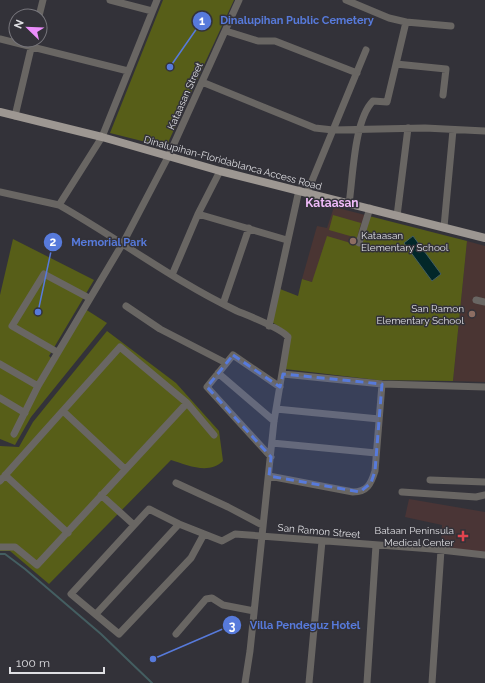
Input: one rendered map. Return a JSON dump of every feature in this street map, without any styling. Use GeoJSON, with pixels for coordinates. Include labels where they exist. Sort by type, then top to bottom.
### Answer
{"type":"FeatureCollection","features":[{"type":"Feature","properties":{"kind":"main road","name":"Dinalupihan-Floridablanca Access Road"},"geometry":{"type":"LineString","coordinates":[[0,112],[102,137],[220,171],[485,238]]}},
{"type":"Feature","properties":{"kind":"street"},"geometry":{"type":"LineString","coordinates":[[110,0],[152,10]]}},
{"type":"Feature","properties":{"kind":"street"},"geometry":{"type":"LineString","coordinates":[[59,205],[102,137],[156,0]]}},
{"type":"Feature","properties":{"kind":"street","name":"Kataasan Street"},"geometry":{"type":"LineString","coordinates":[[14,434],[57,352],[123,243],[168,157],[239,0]]}},
{"type":"Feature","properties":{"kind":"street"},"geometry":{"type":"LineString","coordinates":[[346,0],[389,18],[406,22],[451,26]]}},
{"type":"Feature","properties":{"kind":"street"},"geometry":{"type":"LineString","coordinates":[[349,204],[359,129],[367,108],[373,101],[387,102],[406,22]]}},
{"type":"Feature","properties":{"kind":"street"},"geometry":{"type":"LineString","coordinates":[[226,31],[258,41],[275,41],[357,73]]}},
{"type":"Feature","properties":{"kind":"street"},"geometry":{"type":"LineString","coordinates":[[15,116],[31,48]]}},
{"type":"Feature","properties":{"kind":"street"},"geometry":{"type":"LineString","coordinates":[[48,48],[128,71]]}},
{"type":"Feature","properties":{"kind":"street"},"geometry":{"type":"LineString","coordinates":[[269,326],[287,240],[303,192],[333,130],[366,50]]}},
{"type":"Feature","properties":{"kind":"street"},"geometry":{"type":"LineString","coordinates":[[396,64],[446,69],[443,95]]}},
{"type":"Feature","properties":{"kind":"street"},"geometry":{"type":"LineString","coordinates":[[202,82],[315,128],[333,130],[408,128],[485,131]]}},
{"type":"Feature","properties":{"kind":"street"},"geometry":{"type":"LineString","coordinates":[[397,216],[408,128]]}},
{"type":"Feature","properties":{"kind":"street"},"geometry":{"type":"LineString","coordinates":[[444,227],[453,130]]}},
{"type":"Feature","properties":{"kind":"street"},"geometry":{"type":"LineString","coordinates":[[172,275],[198,214],[220,171]]}},
{"type":"Feature","properties":{"kind":"street"},"geometry":{"type":"LineString","coordinates":[[0,192],[59,205],[123,243],[194,289],[288,337],[274,421],[245,683]]}},
{"type":"Feature","properties":{"kind":"street"},"geometry":{"type":"LineString","coordinates":[[359,243],[370,208]]}},
{"type":"Feature","properties":{"kind":"street"},"geometry":{"type":"LineString","coordinates":[[198,214],[287,240]]}},
{"type":"Feature","properties":{"kind":"street"},"geometry":{"type":"LineString","coordinates":[[223,304],[249,228]]}},
{"type":"Feature","properties":{"kind":"street"},"geometry":{"type":"LineString","coordinates":[[57,352],[12,326],[44,274],[89,298]]}},
{"type":"Feature","properties":{"kind":"street"},"geometry":{"type":"LineString","coordinates":[[476,300],[485,302]]}},
{"type":"Feature","properties":{"kind":"street"},"geometry":{"type":"LineString","coordinates":[[126,306],[160,329],[226,363]]}},
{"type":"Feature","properties":{"kind":"street"},"geometry":{"type":"LineString","coordinates":[[68,533],[2,478],[120,347],[187,403],[214,435]]}},
{"type":"Feature","properties":{"kind":"street"},"geometry":{"type":"LineString","coordinates":[[270,457],[207,387],[233,354],[280,387]]}},
{"type":"Feature","properties":{"kind":"street"},"geometry":{"type":"LineString","coordinates":[[0,364],[38,386]]}},
{"type":"Feature","properties":{"kind":"street"},"geometry":{"type":"LineString","coordinates":[[218,373],[274,421]]}},
{"type":"Feature","properties":{"kind":"street"},"geometry":{"type":"LineString","coordinates":[[283,374],[382,384],[485,387]]}},
{"type":"Feature","properties":{"kind":"street"},"geometry":{"type":"LineString","coordinates":[[269,476],[353,492],[360,492],[371,483],[375,471],[382,384]]}},
{"type":"Feature","properties":{"kind":"street"},"geometry":{"type":"LineString","coordinates":[[0,398],[25,413]]}},
{"type":"Feature","properties":{"kind":"street"},"geometry":{"type":"LineString","coordinates":[[0,547],[15,547],[37,565],[187,403]]}},
{"type":"Feature","properties":{"kind":"street"},"geometry":{"type":"LineString","coordinates":[[276,409],[379,419]]}},
{"type":"Feature","properties":{"kind":"street"},"geometry":{"type":"LineString","coordinates":[[63,411],[126,469]]}},
{"type":"Feature","properties":{"kind":"street"},"geometry":{"type":"LineString","coordinates":[[272,443],[376,452]]}},
{"type":"Feature","properties":{"kind":"street"},"geometry":{"type":"LineString","coordinates":[[430,480],[485,482]]}},
{"type":"Feature","properties":{"kind":"street"},"geometry":{"type":"LineString","coordinates":[[176,483],[228,507],[262,525]]}},
{"type":"Feature","properties":{"kind":"street"},"geometry":{"type":"LineString","coordinates":[[402,492],[476,496],[485,495]]}},
{"type":"Feature","properties":{"kind":"street"},"geometry":{"type":"LineString","coordinates":[[101,495],[134,525],[71,594],[119,634],[191,558],[204,534]]}},
{"type":"Feature","properties":{"kind":"street","name":"San Ramon Street"},"geometry":{"type":"LineString","coordinates":[[134,525],[149,509],[179,524],[222,540],[235,534],[441,550],[485,555]]}},
{"type":"Feature","properties":{"kind":"street"},"geometry":{"type":"LineString","coordinates":[[96,614],[179,524]]}},
{"type":"Feature","properties":{"kind":"street"},"geometry":{"type":"LineString","coordinates":[[309,683],[322,541]]}},
{"type":"Feature","properties":{"kind":"street"},"geometry":{"type":"LineString","coordinates":[[367,683],[376,546]]}},
{"type":"Feature","properties":{"kind":"street"},"geometry":{"type":"LineString","coordinates":[[432,683],[441,550]]}},
{"type":"Feature","properties":{"kind":"street"},"geometry":{"type":"LineString","coordinates":[[176,634],[206,599],[212,598],[223,605],[254,611]]}},
{"type":"Feature","properties":{"kind":"highlighted area"},"geometry":{"type":"Polygon","coordinates":[[[233,355],[280,387],[283,374],[382,384],[375,471],[371,483],[360,492],[269,476],[271,457],[207,387],[233,355]]]}},
{"type":"Feature","properties":{"kind":"shaded area","name":"Kataasan Elementary School"},"geometry":{"type":"Polygon","coordinates":[[[334,207],[369,216],[361,246],[312,282],[302,279],[317,226],[327,228],[334,207]]]}},
{"type":"Feature","properties":{"kind":"shaded area"},"geometry":{"type":"Polygon","coordinates":[[[413,236],[441,274],[432,281],[404,243],[413,236]]]}},
{"type":"Feature","properties":{"kind":"shaded area","name":"San Ramon Elementary School"},"geometry":{"type":"Polygon","coordinates":[[[467,241],[485,246],[485,382],[453,381],[467,241]]]}},
{"type":"Feature","properties":{"kind":"shaded area","name":"Bataan Peninsula Medical Center"},"geometry":{"type":"Polygon","coordinates":[[[409,499],[485,512],[485,552],[441,548],[442,525],[405,517],[409,499]]]}},
{"type":"Feature","properties":{"kind":"green space"},"geometry":{"type":"Polygon","coordinates":[[[163,0],[234,0],[166,147],[110,133],[163,0]]]}},
{"type":"Feature","properties":{"kind":"green space"},"geometry":{"type":"Polygon","coordinates":[[[333,215],[361,223],[357,238],[329,230],[333,215]]]}},
{"type":"Feature","properties":{"kind":"green space"},"geometry":{"type":"Polygon","coordinates":[[[369,216],[467,241],[453,381],[377,380],[285,369],[290,334],[272,322],[280,289],[298,296],[302,279],[312,282],[327,236],[361,246],[369,216]]]}},
{"type":"Feature","properties":{"kind":"green space"},"geometry":{"type":"Polygon","coordinates":[[[13,239],[94,280],[49,356],[51,358],[82,307],[107,323],[31,417],[15,445],[0,439],[0,295],[13,239]]]}},
{"type":"Feature","properties":{"kind":"green space"},"geometry":{"type":"Polygon","coordinates":[[[107,331],[176,383],[219,431],[223,461],[211,467],[198,468],[171,460],[49,584],[10,551],[0,551],[0,446],[19,447],[33,422],[107,331]]]}},
{"type":"Feature","properties":{"kind":"waterway"},"geometry":{"type":"LineString","coordinates":[[0,554],[5,554],[25,569],[101,634],[152,683]]}},
{"type":"Feature","properties":{"kind":"place","name":"Dinalupihan Public Cemetery"},"geometry":{"type":"Point","coordinates":[170,67]}},
{"type":"Feature","properties":{"kind":"place","name":"Kataasan Elementary School"},"geometry":{"type":"Point","coordinates":[353,241]}},
{"type":"Feature","properties":{"kind":"place","name":"Memorial Park"},"geometry":{"type":"Point","coordinates":[38,312]}},
{"type":"Feature","properties":{"kind":"place","name":"San Ramon Elementary School"},"geometry":{"type":"Point","coordinates":[472,314]}},
{"type":"Feature","properties":{"kind":"place","name":"Bataan Peninsula Medical Center"},"geometry":{"type":"Point","coordinates":[463,536]}},
{"type":"Feature","properties":{"kind":"place","name":"Villa Pendeguz Hotel"},"geometry":{"type":"Point","coordinates":[153,659]}},
{"type":"Feature","properties":{"kind":"district","name":"Kataasan"},"geometry":{"type":"Point","coordinates":[332,203]}}]}
